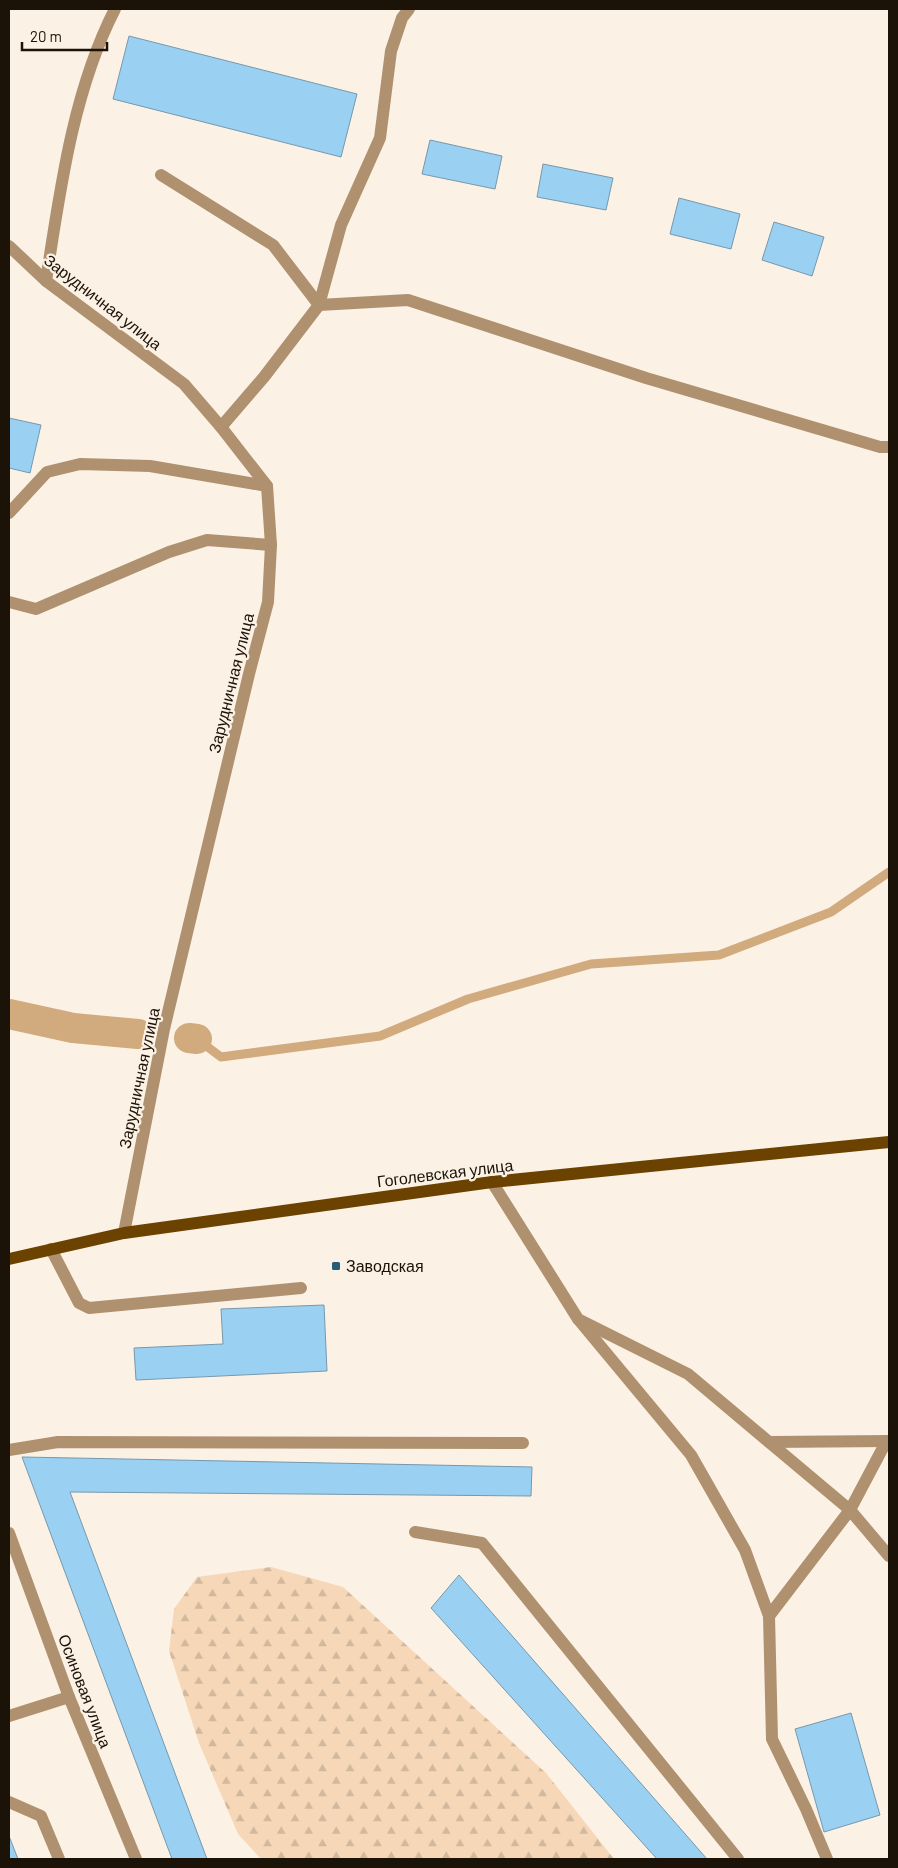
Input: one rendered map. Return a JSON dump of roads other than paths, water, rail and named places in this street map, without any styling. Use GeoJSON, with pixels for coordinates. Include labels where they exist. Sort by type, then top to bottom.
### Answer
{"type":"FeatureCollection","features":[{"type":"Feature","properties":{"kind":"main road","name":"Гоголевская улица"},"geometry":{"type":"LineString","coordinates":[[9,1259],[124,1232],[492,1182],[889,1142]]}},
{"type":"Feature","properties":{"kind":"street"},"geometry":{"type":"LineString","coordinates":[[46,281],[63,170],[85,86],[108,23],[116,9]]}},
{"type":"Feature","properties":{"kind":"street"},"geometry":{"type":"LineString","coordinates":[[221,427],[264,377],[319,305],[341,225],[380,138],[391,51],[402,18],[409,9]]}},
{"type":"Feature","properties":{"kind":"street"},"geometry":{"type":"LineString","coordinates":[[161,175],[273,246],[319,305]]}},
{"type":"Feature","properties":{"kind":"street","name":"Зарудничная улица"},"geometry":{"type":"LineString","coordinates":[[9,246],[46,281],[184,384],[221,427],[267,486],[271,545],[268,602],[164,1029],[124,1232]]}},
{"type":"Feature","properties":{"kind":"street"},"geometry":{"type":"LineString","coordinates":[[319,305],[408,300],[646,378],[886,449]]}},
{"type":"Feature","properties":{"kind":"street"},"geometry":{"type":"LineString","coordinates":[[9,513],[47,472],[80,464],[150,466],[267,486]]}},
{"type":"Feature","properties":{"kind":"street"},"geometry":{"type":"LineString","coordinates":[[9,602],[36,609],[169,552],[207,540],[271,545]]}},
{"type":"Feature","properties":{"kind":"street"},"geometry":{"type":"LineString","coordinates":[[492,1182],[578,1319],[691,1454],[745,1550],[769,1616],[772,1739],[806,1809],[827,1859]]}},
{"type":"Feature","properties":{"kind":"street"},"geometry":{"type":"LineString","coordinates":[[51,1249],[79,1303],[88,1308],[301,1288]]}},
{"type":"Feature","properties":{"kind":"street"},"geometry":{"type":"LineString","coordinates":[[578,1319],[688,1374],[850,1510],[889,1556]]}},
{"type":"Feature","properties":{"kind":"street"},"geometry":{"type":"LineString","coordinates":[[769,1442],[888,1441],[850,1510],[769,1616]]}},
{"type":"Feature","properties":{"kind":"street"},"geometry":{"type":"LineString","coordinates":[[9,1450],[58,1442],[524,1443]]}},
{"type":"Feature","properties":{"kind":"street"},"geometry":{"type":"LineString","coordinates":[[415,1532],[482,1543],[738,1859]]}},
{"type":"Feature","properties":{"kind":"street","name":"Осиновая улица"},"geometry":{"type":"LineString","coordinates":[[9,1534],[69,1697],[136,1859]]}},
{"type":"Feature","properties":{"kind":"street"},"geometry":{"type":"LineString","coordinates":[[9,1716],[69,1697]]}},
{"type":"Feature","properties":{"kind":"street"},"geometry":{"type":"LineString","coordinates":[[9,1802],[41,1816],[59,1859]]}},
{"type":"Feature","properties":{"kind":"waterway"},"geometry":{"type":"LineString","coordinates":[[197,1039],[221,1057],[380,1036],[468,999],[591,964],[719,955],[831,912],[889,872]]}},
{"type":"Feature","properties":{"kind":"waterway"},"geometry":{"type":"LineString","coordinates":[[9,1014],[73,1028],[138,1034]]}},
{"type":"Feature","properties":{"kind":"waterway"},"geometry":{"type":"LineString","coordinates":[[189,1038],[197,1039]]}},
{"type":"Feature","properties":{"kind":"place","name":"Заводская"},"geometry":{"type":"Point","coordinates":[336,1266]}}]}
